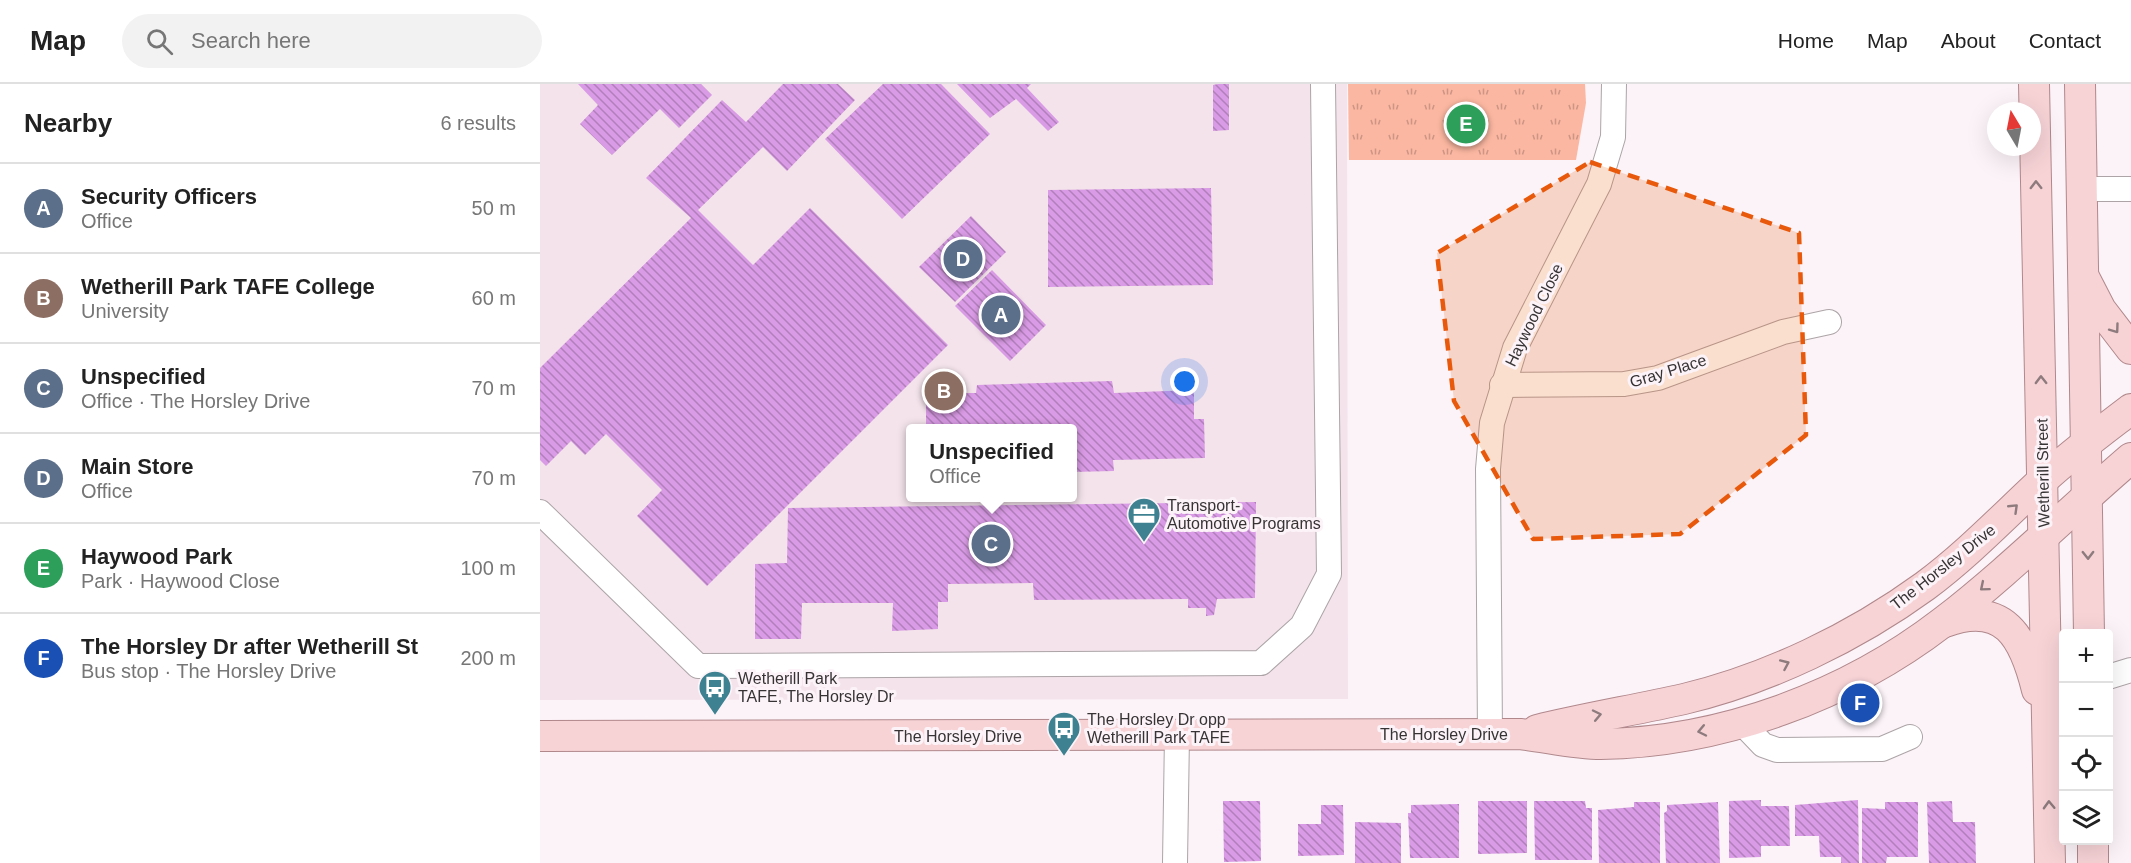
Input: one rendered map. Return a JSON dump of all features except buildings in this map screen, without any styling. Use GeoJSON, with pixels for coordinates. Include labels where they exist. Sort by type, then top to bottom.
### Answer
{"type":"FeatureCollection","features":[{"type":"Feature","properties":{"kind":"main road","name":"Wetherill Street"},"geometry":{"type":"LineString","coordinates":[[2034,84],[2050,863]]}},
{"type":"Feature","properties":{"kind":"main road"},"geometry":{"type":"LineString","coordinates":[[2080,84],[2081,271],[2089,629]]}},
{"type":"Feature","properties":{"kind":"main road"},"geometry":{"type":"LineString","coordinates":[[2081,271],[2101,310],[2131,349]]}},
{"type":"Feature","properties":{"kind":"main road","name":"The Horsley Drive"},"geometry":{"type":"LineString","coordinates":[[1520,734],[1685,698],[1781,666],[1831,642],[1879,616],[1925,585],[1990,532],[2043,480],[2085,444],[2131,409]]}},
{"type":"Feature","properties":{"kind":"main road","name":"The Horsley Drive"},"geometry":{"type":"LineString","coordinates":[[540,736],[1520,734],[1598,744],[1664,739],[1741,722],[1823,693],[1869,670],[1942,623],[2131,458]]}},
{"type":"Feature","properties":{"kind":"main road"},"geometry":{"type":"LineString","coordinates":[[1942,623],[1978,613],[1992,616],[2008,628],[2020,641],[2031,664],[2047,730]]}},
{"type":"Feature","properties":{"kind":"main road"},"geometry":{"type":"LineString","coordinates":[[2093,845],[2093,863]]}},
{"type":"Feature","properties":{"kind":"street"},"geometry":{"type":"LineString","coordinates":[[540,512],[698,666],[1261,663],[1302,626],[1329,574],[1323,84]]}},
{"type":"Feature","properties":{"kind":"street","name":"Haywood Close"},"geometry":{"type":"LineString","coordinates":[[1490,735],[1488,469],[1492,423],[1515,348],[1599,184],[1613,137],[1614,84]]}},
{"type":"Feature","properties":{"kind":"street"},"geometry":{"type":"LineString","coordinates":[[2081,189],[2131,189]]}},
{"type":"Feature","properties":{"kind":"street","name":"Gray Place"},"geometry":{"type":"LineString","coordinates":[[1502,385],[1624,384],[1658,378],[1783,332],[1829,322]]}},
{"type":"Feature","properties":{"kind":"street"},"geometry":{"type":"LineString","coordinates":[[2113,676],[2131,670]]}},
{"type":"Feature","properties":{"kind":"street"},"geometry":{"type":"LineString","coordinates":[[1741,722],[1763,745],[1778,750],[1882,748],[1910,737]]}},
{"type":"Feature","properties":{"kind":"street"},"geometry":{"type":"LineString","coordinates":[[1175,863],[1177,735]]}},
{"type":"Feature","properties":{"kind":"highlighted area"},"geometry":{"type":"Polygon","coordinates":[[[1590,162],[1799,233],[1806,435],[1680,534],[1533,539],[1454,401],[1437,253],[1590,162]]]}},
{"type":"Feature","properties":{"kind":"shaded area"},"geometry":{"type":"Polygon","coordinates":[[[540,84],[1347,84],[1348,699],[540,700],[540,84]]]}},
{"type":"Feature","properties":{"kind":"green space"},"geometry":{"type":"Polygon","coordinates":[[[1348,84],[1585,84],[1586,103],[1576,160],[1349,160],[1348,84]]]}},
{"type":"Feature","properties":{"kind":"place","name":"Haywood Park"},"geometry":{"type":"Point","coordinates":[1466,124]}},
{"type":"Feature","properties":{"kind":"place","name":"Main Store"},"geometry":{"type":"Point","coordinates":[963,259]}},
{"type":"Feature","properties":{"kind":"place","name":"Security Officers"},"geometry":{"type":"Point","coordinates":[1001,315]}},
{"type":"Feature","properties":{"kind":"place","name":"Wetherill Park TAFE College"},"geometry":{"type":"Point","coordinates":[944,391]}},
{"type":"Feature","properties":{"kind":"place","name":"Transport- Automotive Programs"},"geometry":{"type":"Point","coordinates":[1144,543]}},
{"type":"Feature","properties":{"kind":"place","name":"Unspecified"},"geometry":{"type":"Point","coordinates":[991,544]}},
{"type":"Feature","properties":{"kind":"place","name":"The Horsley Dr after Wetherill St"},"geometry":{"type":"Point","coordinates":[1860,703]}},
{"type":"Feature","properties":{"kind":"place","name":"Wetherill Park TAFE, The Horsley Dr"},"geometry":{"type":"Point","coordinates":[715,716]}},
{"type":"Feature","properties":{"kind":"place","name":"The Horsley Dr opp Wetherill Park TAFE"},"geometry":{"type":"Point","coordinates":[1064,757]}}]}
